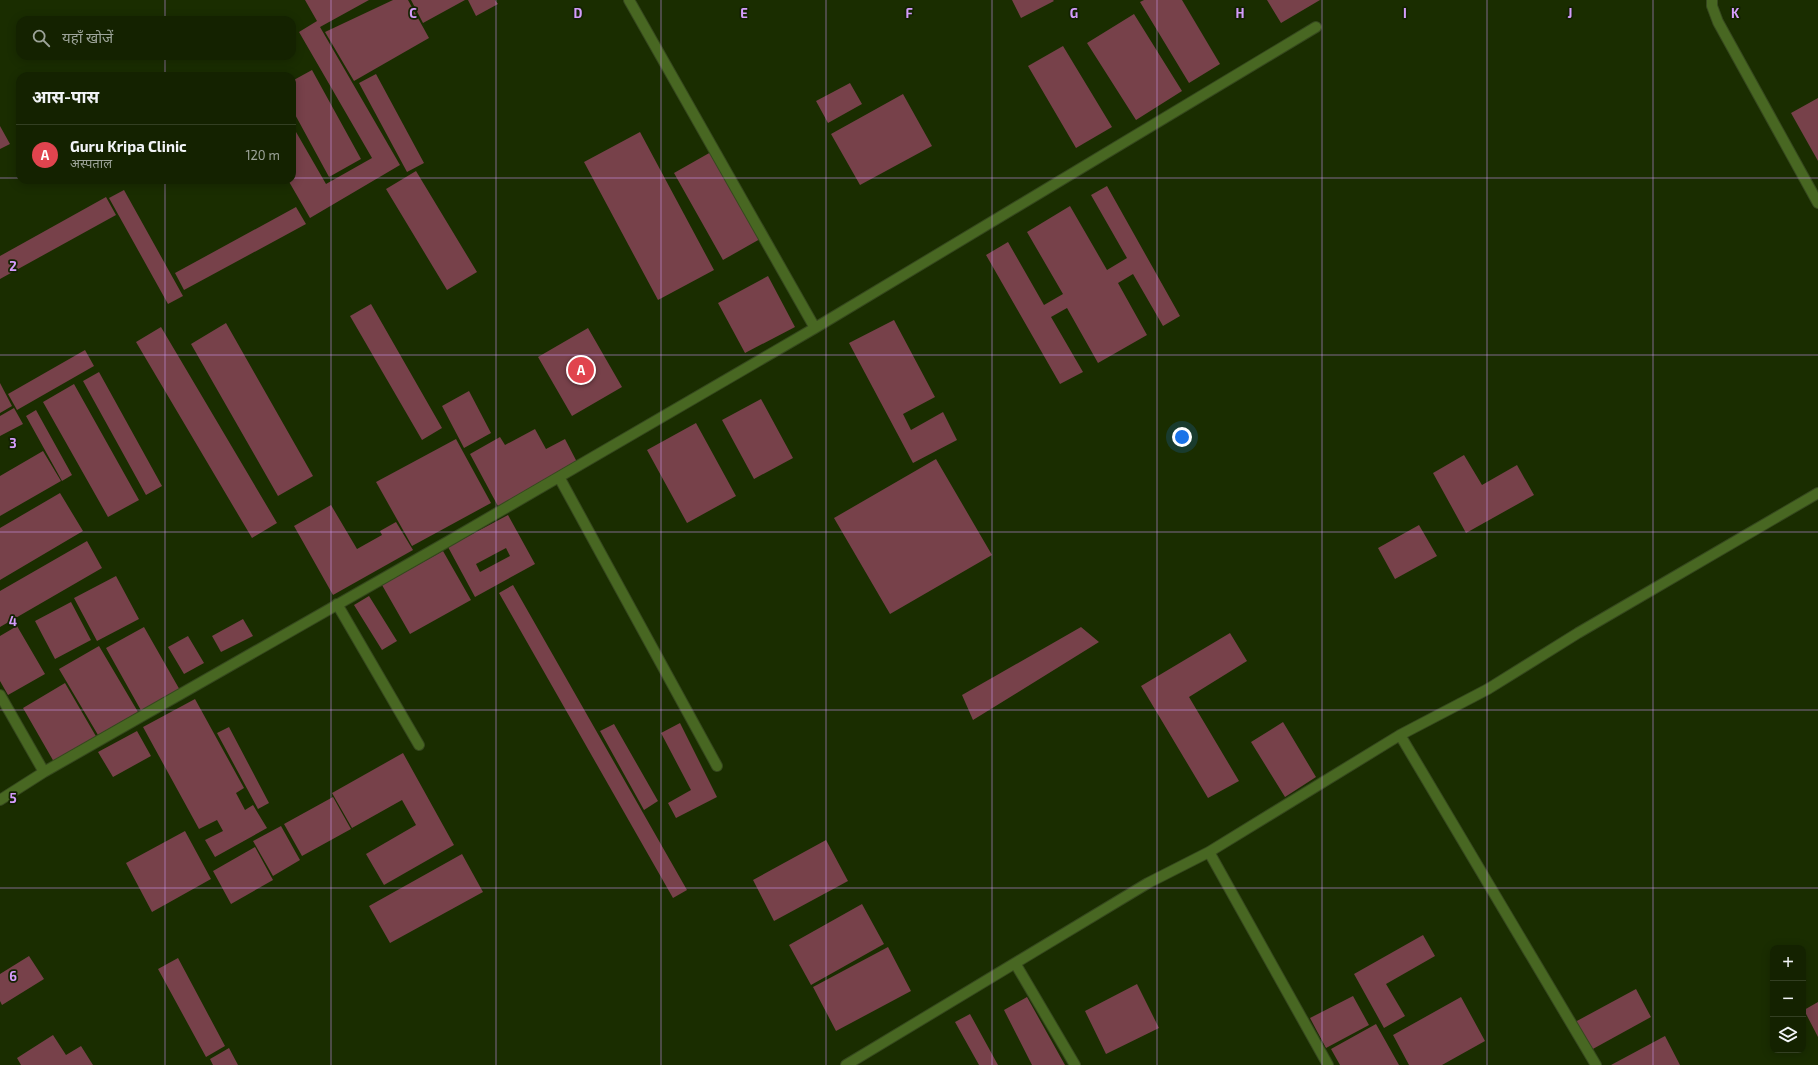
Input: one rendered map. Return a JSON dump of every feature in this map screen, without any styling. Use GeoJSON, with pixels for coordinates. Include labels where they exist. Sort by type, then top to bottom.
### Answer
{"type":"FeatureCollection","features":[{"type":"Feature","properties":{"kind":"street"},"geometry":{"type":"LineString","coordinates":[[629,0],[663,57],[815,328]]}},
{"type":"Feature","properties":{"kind":"street"},"geometry":{"type":"LineString","coordinates":[[1712,0],[1712,6],[1718,22],[1818,203]]}},
{"type":"Feature","properties":{"kind":"street"},"geometry":{"type":"LineString","coordinates":[[0,800],[44,772],[454,538],[815,328],[1316,27]]}},
{"type":"Feature","properties":{"kind":"street"},"geometry":{"type":"LineString","coordinates":[[559,477],[717,766]]}},
{"type":"Feature","properties":{"kind":"street"},"geometry":{"type":"LineString","coordinates":[[846,1065],[1148,883],[1209,852],[1400,736],[1488,689],[1818,493]]}},
{"type":"Feature","properties":{"kind":"street"},"geometry":{"type":"LineString","coordinates":[[337,604],[419,745]]}},
{"type":"Feature","properties":{"kind":"street"},"geometry":{"type":"LineString","coordinates":[[0,695],[44,772]]}},
{"type":"Feature","properties":{"kind":"street"},"geometry":{"type":"LineString","coordinates":[[1400,736],[1596,1065]]}},
{"type":"Feature","properties":{"kind":"street"},"geometry":{"type":"LineString","coordinates":[[1209,852],[1328,1065]]}},
{"type":"Feature","properties":{"kind":"street"},"geometry":{"type":"LineString","coordinates":[[1016,963],[1075,1065]]}},
{"type":"Feature","properties":{"kind":"building"},"geometry":{"type":"Polygon","coordinates":[[[305,0],[369,0],[320,27],[400,165],[310,218],[290,184],[296,184],[296,132],[326,184],[372,158],[299,32],[317,21],[305,0]]]}},
{"type":"Feature","properties":{"kind":"building"},"geometry":{"type":"Polygon","coordinates":[[[393,0],[408,0],[429,38],[354,81],[325,32],[393,0]]]}},
{"type":"Feature","properties":{"kind":"building"},"geometry":{"type":"Polygon","coordinates":[[[411,0],[465,0],[423,23],[411,0]]]}},
{"type":"Feature","properties":{"kind":"building"},"geometry":{"type":"Polygon","coordinates":[[[468,0],[495,0],[498,4],[476,16],[468,0]]]}},
{"type":"Feature","properties":{"kind":"building"},"geometry":{"type":"Polygon","coordinates":[[[1012,0],[1053,0],[1054,1],[1021,18],[1012,0]]]}},
{"type":"Feature","properties":{"kind":"building"},"geometry":{"type":"Polygon","coordinates":[[[1144,0],[1182,0],[1220,64],[1189,83],[1140,2],[1144,0]]]}},
{"type":"Feature","properties":{"kind":"building"},"geometry":{"type":"Polygon","coordinates":[[[1267,0],[1320,0],[1281,23],[1267,0]]]}},
{"type":"Feature","properties":{"kind":"building"},"geometry":{"type":"Polygon","coordinates":[[[1134,14],[1182,91],[1136,120],[1087,43],[1134,14]]]}},
{"type":"Feature","properties":{"kind":"building"},"geometry":{"type":"Polygon","coordinates":[[[1063,46],[1112,127],[1076,148],[1028,66],[1063,46]]]}},
{"type":"Feature","properties":{"kind":"building"},"geometry":{"type":"Polygon","coordinates":[[[312,70],[361,159],[329,177],[296,116],[296,79],[312,70]]]}},
{"type":"Feature","properties":{"kind":"building"},"geometry":{"type":"Polygon","coordinates":[[[376,74],[424,163],[407,172],[359,83],[376,74]]]}},
{"type":"Feature","properties":{"kind":"building"},"geometry":{"type":"Polygon","coordinates":[[[850,83],[862,104],[828,123],[816,101],[850,83]]]}},
{"type":"Feature","properties":{"kind":"building"},"geometry":{"type":"Polygon","coordinates":[[[903,94],[932,146],[860,185],[831,134],[903,94]]]}},
{"type":"Feature","properties":{"kind":"building"},"geometry":{"type":"Polygon","coordinates":[[[1818,98],[1818,161],[1791,113],[1818,98]]]}},
{"type":"Feature","properties":{"kind":"building"},"geometry":{"type":"Polygon","coordinates":[[[0,126],[10,144],[0,149],[0,126]]]}},
{"type":"Feature","properties":{"kind":"building"},"geometry":{"type":"Polygon","coordinates":[[[640,132],[714,270],[658,300],[584,162],[640,132]]]}},
{"type":"Feature","properties":{"kind":"building"},"geometry":{"type":"Polygon","coordinates":[[[711,152],[760,239],[723,260],[674,173],[711,152]]]}},
{"type":"Feature","properties":{"kind":"building"},"geometry":{"type":"Polygon","coordinates":[[[416,171],[477,272],[447,290],[386,189],[416,171]]]}},
{"type":"Feature","properties":{"kind":"building"},"geometry":{"type":"Polygon","coordinates":[[[1107,186],[1180,316],[1163,326],[1133,274],[1118,283],[1147,335],[1098,363],[1067,308],[1051,317],[1083,372],[1060,384],[986,255],[1008,242],[1044,305],[1063,294],[1027,232],[1070,206],[1107,270],[1127,258],[1091,195],[1107,186]]]}},
{"type":"Feature","properties":{"kind":"building"},"geometry":{"type":"Polygon","coordinates":[[[124,190],[183,296],[168,304],[109,198],[124,190]]]}},
{"type":"Feature","properties":{"kind":"building"},"geometry":{"type":"Polygon","coordinates":[[[106,197],[116,215],[0,279],[0,256],[106,197]]]}},
{"type":"Feature","properties":{"kind":"building"},"geometry":{"type":"Polygon","coordinates":[[[296,207],[306,224],[184,290],[175,273],[296,207]]]}},
{"type":"Feature","properties":{"kind":"building"},"geometry":{"type":"Polygon","coordinates":[[[768,276],[795,327],[745,353],[718,303],[768,276]]]}},
{"type":"Feature","properties":{"kind":"building"},"geometry":{"type":"Polygon","coordinates":[[[371,304],[442,428],[422,440],[350,316],[371,304]]]}},
{"type":"Feature","properties":{"kind":"building"},"geometry":{"type":"Polygon","coordinates":[[[894,320],[935,397],[903,414],[911,430],[943,412],[957,440],[913,463],[849,343],[894,320]]]}},
{"type":"Feature","properties":{"kind":"building"},"geometry":{"type":"Polygon","coordinates":[[[226,323],[313,476],[278,496],[191,344],[226,323]]]}},
{"type":"Feature","properties":{"kind":"building"},"geometry":{"type":"Polygon","coordinates":[[[161,327],[277,523],[252,538],[136,342],[161,327]]]}},
{"type":"Feature","properties":{"kind":"building"},"geometry":{"type":"Polygon","coordinates":[[[588,328],[622,387],[572,416],[538,357],[588,328]]]}},
{"type":"Feature","properties":{"kind":"building"},"geometry":{"type":"Polygon","coordinates":[[[85,350],[94,366],[17,410],[8,394],[85,350]]]}},
{"type":"Feature","properties":{"kind":"building"},"geometry":{"type":"Polygon","coordinates":[[[99,372],[162,486],[146,495],[83,381],[99,372]]]}},
{"type":"Feature","properties":{"kind":"building"},"geometry":{"type":"Polygon","coordinates":[[[0,383],[12,406],[0,413],[0,383]]]}},
{"type":"Feature","properties":{"kind":"building"},"geometry":{"type":"Polygon","coordinates":[[[74,384],[139,500],[108,517],[43,402],[74,384]]]}},
{"type":"Feature","properties":{"kind":"building"},"geometry":{"type":"Polygon","coordinates":[[[469,391],[491,433],[464,448],[442,406],[469,391]]]}},
{"type":"Feature","properties":{"kind":"building"},"geometry":{"type":"Polygon","coordinates":[[[761,399],[793,458],[754,479],[722,420],[761,399]]]}},
{"type":"Feature","properties":{"kind":"building"},"geometry":{"type":"Polygon","coordinates":[[[14,408],[23,424],[0,436],[0,416],[14,408]]]}},
{"type":"Feature","properties":{"kind":"building"},"geometry":{"type":"Polygon","coordinates":[[[36,410],[72,475],[62,481],[26,416],[36,410]]]}},
{"type":"Feature","properties":{"kind":"building"},"geometry":{"type":"Polygon","coordinates":[[[696,423],[736,496],[687,523],[647,450],[696,423]]]}},
{"type":"Feature","properties":{"kind":"building"},"geometry":{"type":"Polygon","coordinates":[[[535,429],[546,449],[565,439],[578,464],[499,508],[470,454],[500,437],[505,445],[535,429]]]}},
{"type":"Feature","properties":{"kind":"building"},"geometry":{"type":"Polygon","coordinates":[[[456,439],[491,503],[412,546],[376,482],[456,439]]]}},
{"type":"Feature","properties":{"kind":"building"},"geometry":{"type":"Polygon","coordinates":[[[43,451],[61,481],[0,516],[0,476],[43,451]]]}},
{"type":"Feature","properties":{"kind":"building"},"geometry":{"type":"Polygon","coordinates":[[[1464,455],[1482,485],[1517,465],[1534,495],[1466,533],[1433,473],[1464,455]]]}},
{"type":"Feature","properties":{"kind":"building"},"geometry":{"type":"Polygon","coordinates":[[[936,459],[992,555],[890,614],[834,518],[936,459]]]}},
{"type":"Feature","properties":{"kind":"building"},"geometry":{"type":"Polygon","coordinates":[[[60,493],[83,531],[0,580],[0,528],[60,493]]]}},
{"type":"Feature","properties":{"kind":"building"},"geometry":{"type":"Polygon","coordinates":[[[331,505],[357,549],[382,535],[380,531],[396,522],[413,550],[333,595],[294,526],[331,505]]]}},
{"type":"Feature","properties":{"kind":"building"},"geometry":{"type":"Polygon","coordinates":[[[508,515],[535,564],[475,597],[448,547],[508,515]],[[506,548],[476,564],[480,572],[510,556],[506,548]]]}},
{"type":"Feature","properties":{"kind":"building"},"geometry":{"type":"Polygon","coordinates":[[[1419,525],[1437,556],[1395,579],[1378,548],[1419,525]]]}},
{"type":"Feature","properties":{"kind":"building"},"geometry":{"type":"Polygon","coordinates":[[[87,541],[102,568],[0,627],[0,591],[87,541]]]}},
{"type":"Feature","properties":{"kind":"building"},"geometry":{"type":"Polygon","coordinates":[[[443,551],[471,600],[410,634],[382,585],[443,551]]]}},
{"type":"Feature","properties":{"kind":"building"},"geometry":{"type":"Polygon","coordinates":[[[116,576],[139,619],[97,641],[74,598],[116,576]]]}},
{"type":"Feature","properties":{"kind":"building"},"geometry":{"type":"Polygon","coordinates":[[[513,585],[687,890],[673,898],[499,593],[513,585]]]}},
{"type":"Feature","properties":{"kind":"building"},"geometry":{"type":"Polygon","coordinates":[[[369,596],[397,641],[382,650],[354,605],[369,596]]]}},
{"type":"Feature","properties":{"kind":"building"},"geometry":{"type":"Polygon","coordinates":[[[71,602],[91,640],[55,659],[35,621],[71,602]]]}},
{"type":"Feature","properties":{"kind":"building"},"geometry":{"type":"Polygon","coordinates":[[[243,619],[253,636],[221,652],[212,636],[243,619]]]}},
{"type":"Feature","properties":{"kind":"building"},"geometry":{"type":"Polygon","coordinates":[[[17,626],[45,674],[8,695],[0,681],[0,636],[17,626]]]}},
{"type":"Feature","properties":{"kind":"building"},"geometry":{"type":"Polygon","coordinates":[[[144,627],[181,692],[143,714],[106,648],[144,627]]]}},
{"type":"Feature","properties":{"kind":"building"},"geometry":{"type":"Polygon","coordinates":[[[1081,627],[1099,642],[973,720],[962,695],[1081,627]]]}},
{"type":"Feature","properties":{"kind":"building"},"geometry":{"type":"Polygon","coordinates":[[[1230,633],[1247,661],[1189,697],[1239,781],[1208,798],[1141,686],[1230,633]]]}},
{"type":"Feature","properties":{"kind":"building"},"geometry":{"type":"Polygon","coordinates":[[[188,636],[204,663],[184,674],[168,647],[188,636]]]}},
{"type":"Feature","properties":{"kind":"building"},"geometry":{"type":"Polygon","coordinates":[[[99,646],[138,712],[98,735],[59,669],[99,646]]]}},
{"type":"Feature","properties":{"kind":"building"},"geometry":{"type":"Polygon","coordinates":[[[65,683],[97,738],[54,762],[23,708],[65,683]]]}},
{"type":"Feature","properties":{"kind":"building"},"geometry":{"type":"Polygon","coordinates":[[[195,699],[244,788],[236,793],[245,810],[253,805],[267,828],[215,857],[205,840],[223,831],[217,820],[199,829],[143,727],[195,699]]]}},
{"type":"Feature","properties":{"kind":"building"},"geometry":{"type":"Polygon","coordinates":[[[1283,722],[1316,777],[1285,797],[1251,742],[1283,722]]]}},
{"type":"Feature","properties":{"kind":"building"},"geometry":{"type":"Polygon","coordinates":[[[680,723],[717,797],[676,818],[668,803],[691,790],[661,733],[680,723]]]}},
{"type":"Feature","properties":{"kind":"building"},"geometry":{"type":"Polygon","coordinates":[[[614,724],[658,801],[644,810],[600,731],[614,724]]]}},
{"type":"Feature","properties":{"kind":"building"},"geometry":{"type":"Polygon","coordinates":[[[229,727],[269,803],[258,809],[217,733],[229,727]]]}},
{"type":"Feature","properties":{"kind":"building"},"geometry":{"type":"Polygon","coordinates":[[[137,731],[151,756],[113,777],[98,752],[137,731]]]}},
{"type":"Feature","properties":{"kind":"building"},"geometry":{"type":"Polygon","coordinates":[[[403,753],[454,845],[384,885],[366,854],[416,825],[402,800],[352,828],[332,793],[403,753]]]}},
{"type":"Feature","properties":{"kind":"building"},"geometry":{"type":"Polygon","coordinates":[[[333,797],[351,829],[302,856],[284,824],[333,797]]]}},
{"type":"Feature","properties":{"kind":"building"},"geometry":{"type":"Polygon","coordinates":[[[281,826],[300,860],[273,876],[253,841],[281,826]]]}},
{"type":"Feature","properties":{"kind":"building"},"geometry":{"type":"Polygon","coordinates":[[[185,831],[211,879],[152,912],[126,863],[185,831]]]}},
{"type":"Feature","properties":{"kind":"building"},"geometry":{"type":"Polygon","coordinates":[[[826,840],[848,881],[774,921],[753,880],[826,840]]]}},
{"type":"Feature","properties":{"kind":"building"},"geometry":{"type":"Polygon","coordinates":[[[255,847],[273,880],[231,904],[213,871],[255,847]]]}},
{"type":"Feature","properties":{"kind":"building"},"geometry":{"type":"Polygon","coordinates":[[[462,854],[483,892],[390,943],[369,906],[462,854]]]}},
{"type":"Feature","properties":{"kind":"building"},"geometry":{"type":"Polygon","coordinates":[[[862,904],[884,944],[811,985],[789,945],[862,904]]]}},
{"type":"Feature","properties":{"kind":"building"},"geometry":{"type":"Polygon","coordinates":[[[1423,935],[1435,956],[1386,984],[1405,1016],[1384,1028],[1354,974],[1423,935]]]}},
{"type":"Feature","properties":{"kind":"building"},"geometry":{"type":"Polygon","coordinates":[[[888,947],[911,991],[836,1031],[813,987],[888,947]]]}},
{"type":"Feature","properties":{"kind":"building"},"geometry":{"type":"Polygon","coordinates":[[[29,956],[44,979],[2,1005],[0,1001],[0,974],[29,956]]]}},
{"type":"Feature","properties":{"kind":"building"},"geometry":{"type":"Polygon","coordinates":[[[178,958],[225,1046],[206,1057],[158,969],[178,958]]]}},
{"type":"Feature","properties":{"kind":"building"},"geometry":{"type":"Polygon","coordinates":[[[1137,984],[1159,1028],[1106,1054],[1085,1011],[1137,984]]]}},
{"type":"Feature","properties":{"kind":"building"},"geometry":{"type":"Polygon","coordinates":[[[1636,989],[1651,1017],[1591,1050],[1575,1022],[1636,989]]]}},
{"type":"Feature","properties":{"kind":"building"},"geometry":{"type":"Polygon","coordinates":[[[1353,996],[1369,1025],[1326,1048],[1310,1018],[1353,996]]]}},
{"type":"Feature","properties":{"kind":"building"},"geometry":{"type":"Polygon","coordinates":[[[1027,997],[1065,1065],[1032,1065],[1004,1010],[1027,997]]]}},
{"type":"Feature","properties":{"kind":"building"},"geometry":{"type":"Polygon","coordinates":[[[1461,997],[1485,1041],[1442,1065],[1409,1065],[1393,1035],[1461,997]]]}},
{"type":"Feature","properties":{"kind":"building"},"geometry":{"type":"Polygon","coordinates":[[[1818,1002],[1818,1037],[1806,1014],[1806,1009],[1818,1002]]]}},
{"type":"Feature","properties":{"kind":"building"},"geometry":{"type":"Polygon","coordinates":[[[970,1014],[998,1065],[979,1065],[955,1022],[970,1014]]]}},
{"type":"Feature","properties":{"kind":"building"},"geometry":{"type":"Polygon","coordinates":[[[1376,1024],[1399,1065],[1340,1065],[1331,1049],[1376,1024]]]}},
{"type":"Feature","properties":{"kind":"building"},"geometry":{"type":"Polygon","coordinates":[[[53,1035],[66,1055],[81,1046],[93,1065],[21,1065],[17,1058],[53,1035]]]}},
{"type":"Feature","properties":{"kind":"building"},"geometry":{"type":"Polygon","coordinates":[[[1665,1036],[1680,1065],[1611,1065],[1665,1036]]]}},
{"type":"Feature","properties":{"kind":"building"},"geometry":{"type":"Polygon","coordinates":[[[229,1048],[238,1065],[213,1065],[210,1059],[229,1048]]]}},
{"type":"Feature","properties":{"kind":"place","name":"Guru Kripa Clinic"},"geometry":{"type":"Point","coordinates":[581,370]}}]}
